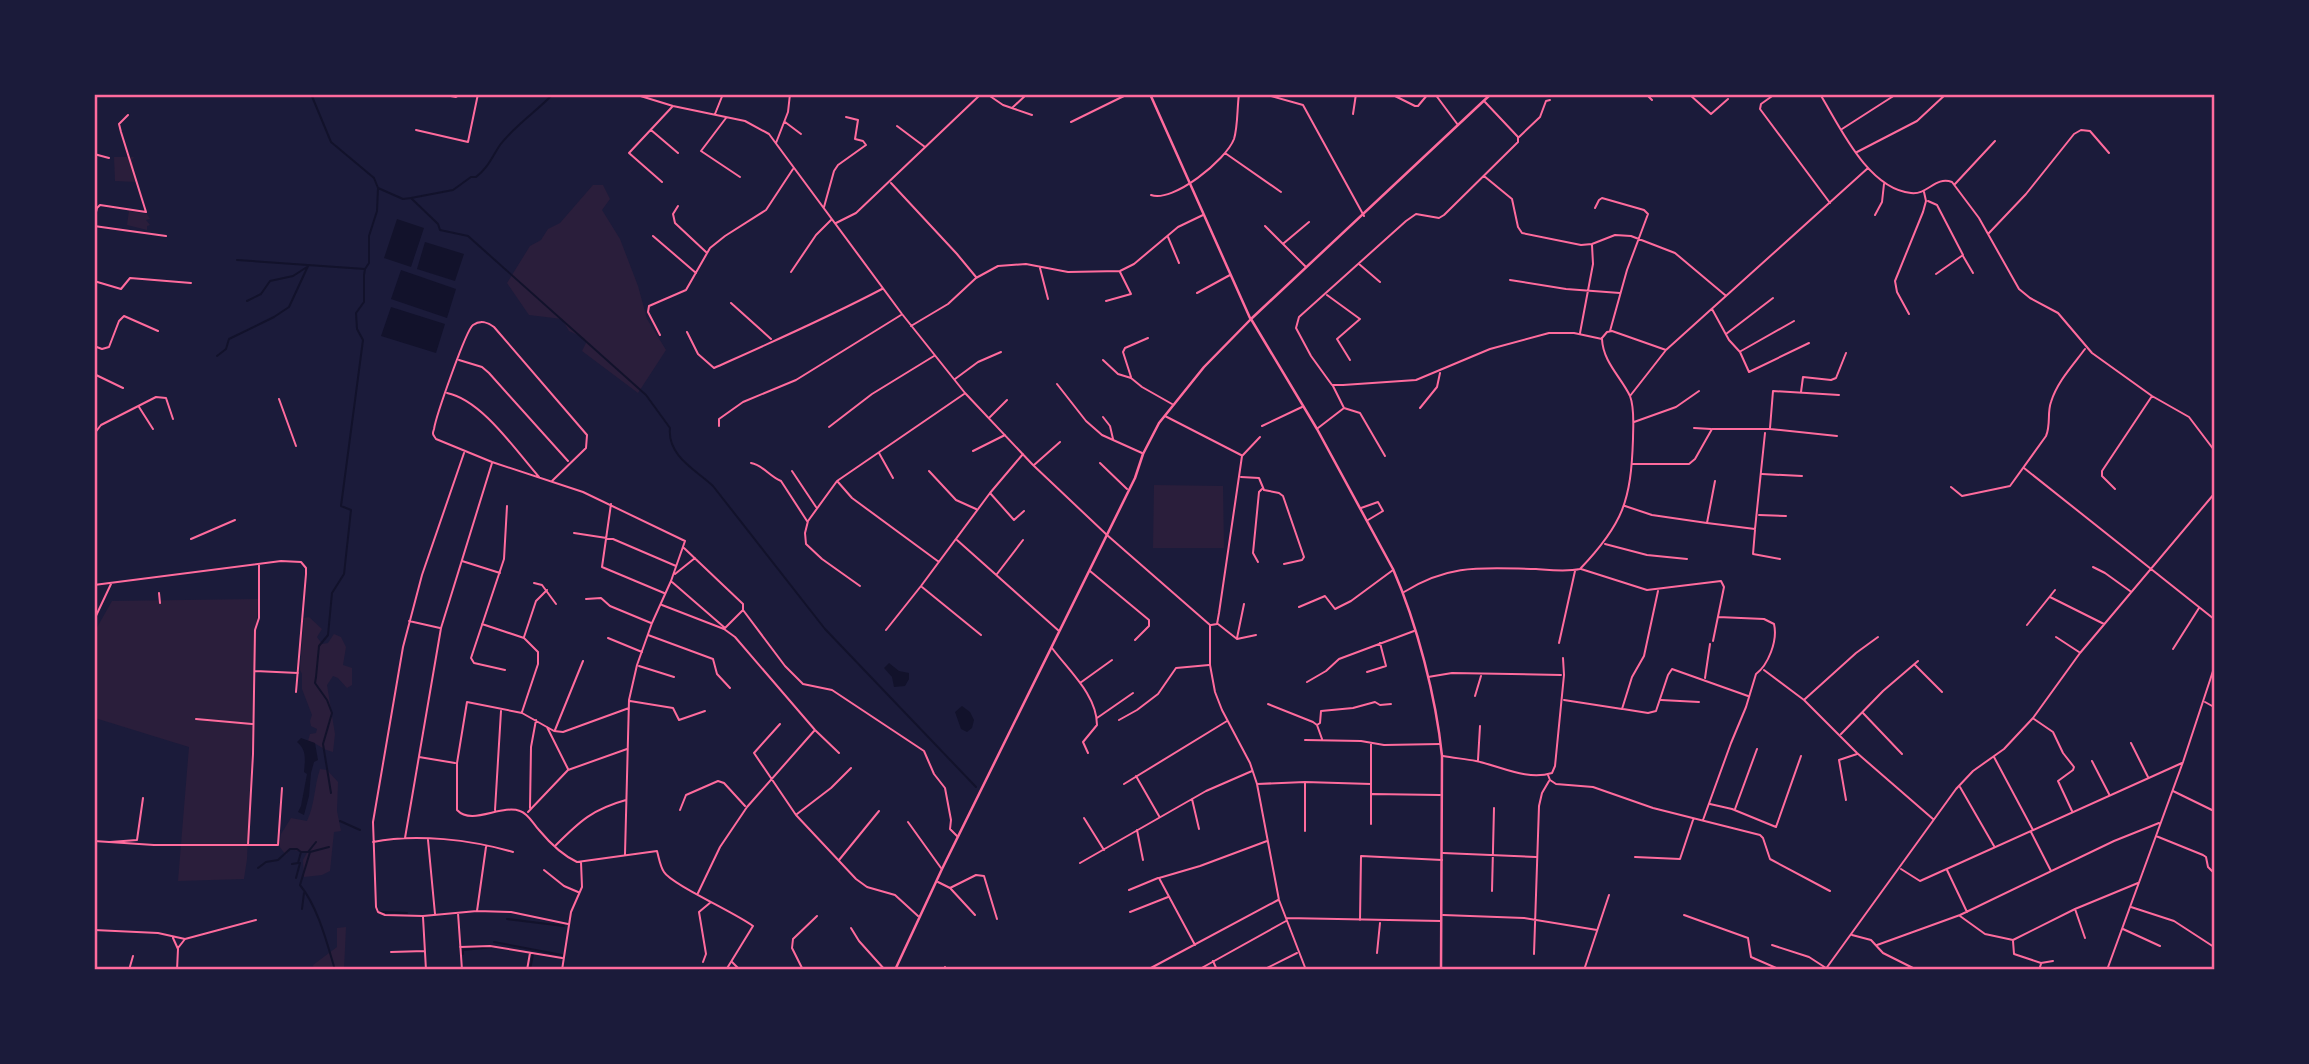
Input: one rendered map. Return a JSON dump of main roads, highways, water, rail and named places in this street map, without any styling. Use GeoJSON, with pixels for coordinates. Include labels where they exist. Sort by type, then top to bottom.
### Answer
{"type":"FeatureCollection","features":[{"type":"Feature","properties":{"kind":"main road"},"geometry":{"type":"LineString","coordinates":[[1150,94],[1251,320],[1317,429],[1404,593],[1427,677],[1441,744],[1441,970]]}},
{"type":"Feature","properties":{"kind":"main road"},"geometry":{"type":"LineString","coordinates":[[895,970],[1164,415],[1204,367],[1251,320],[1491,94]]}},
{"type":"Feature","properties":{"kind":"waterway"},"geometry":{"type":"LineString","coordinates":[[311,94],[331,142],[374,178],[378,188],[377,211],[369,236],[369,263],[364,275],[364,302],[356,313],[357,329],[363,340],[341,506],[351,510],[344,574],[332,593],[328,635],[319,646],[315,683],[332,713],[323,744],[331,793]]}},
{"type":"Feature","properties":{"kind":"waterway"},"geometry":{"type":"LineString","coordinates":[[411,198],[453,190],[471,177],[476,177],[506,138],[553,94]]}},
{"type":"Feature","properties":{"kind":"waterway"},"geometry":{"type":"LineString","coordinates":[[378,188],[403,199],[411,198],[438,224],[440,230],[468,236],[646,395],[670,428],[673,447],[684,462],[713,486],[825,629],[976,787]]}},
{"type":"Feature","properties":{"kind":"waterway"},"geometry":{"type":"LineString","coordinates":[[237,260],[365,269]]}},
{"type":"Feature","properties":{"kind":"waterway"},"geometry":{"type":"LineString","coordinates":[[217,356],[226,349],[229,339],[289,307],[308,266]]}},
{"type":"Feature","properties":{"kind":"waterway"},"geometry":{"type":"LineString","coordinates":[[247,301],[261,294],[270,281],[293,276],[307,267]]}},
{"type":"Feature","properties":{"kind":"waterway"},"geometry":{"type":"LineString","coordinates":[[340,821],[360,830]]}},
{"type":"Feature","properties":{"kind":"waterway"},"geometry":{"type":"LineString","coordinates":[[308,852],[316,842]]}},
{"type":"Feature","properties":{"kind":"waterway"},"geometry":{"type":"LineString","coordinates":[[329,847],[310,852],[300,885],[317,914],[335,970]]}},
{"type":"Feature","properties":{"kind":"waterway"},"geometry":{"type":"LineString","coordinates":[[258,868],[266,862],[278,860],[290,849],[301,852]]}},
{"type":"Feature","properties":{"kind":"waterway"},"geometry":{"type":"LineString","coordinates":[[292,864],[298,863],[301,852],[310,852]]}},
{"type":"Feature","properties":{"kind":"waterway"},"geometry":{"type":"LineString","coordinates":[[296,878],[300,863]]}},
{"type":"Feature","properties":{"kind":"waterway"},"geometry":{"type":"LineString","coordinates":[[302,909],[304,893]]}},
{"type":"Feature","properties":{"kind":"waterway"},"geometry":{"type":"LineString","coordinates":[[382,912],[407,913]]}},
{"type":"Feature","properties":{"kind":"waterway"},"geometry":{"type":"LineString","coordinates":[[507,919],[564,926]]}},
{"type":"Feature","properties":{"kind":"waterway"},"geometry":{"type":"LineString","coordinates":[[494,942],[562,955]]}},
{"type":"Feature","properties":{"kind":"waterway"},"geometry":{"type":"LineString","coordinates":[[463,954],[463,950],[493,947]]}},
{"type":"Feature","properties":{"kind":"waterway"},"geometry":{"type":"LineString","coordinates":[[530,970],[533,954]]}}]}
